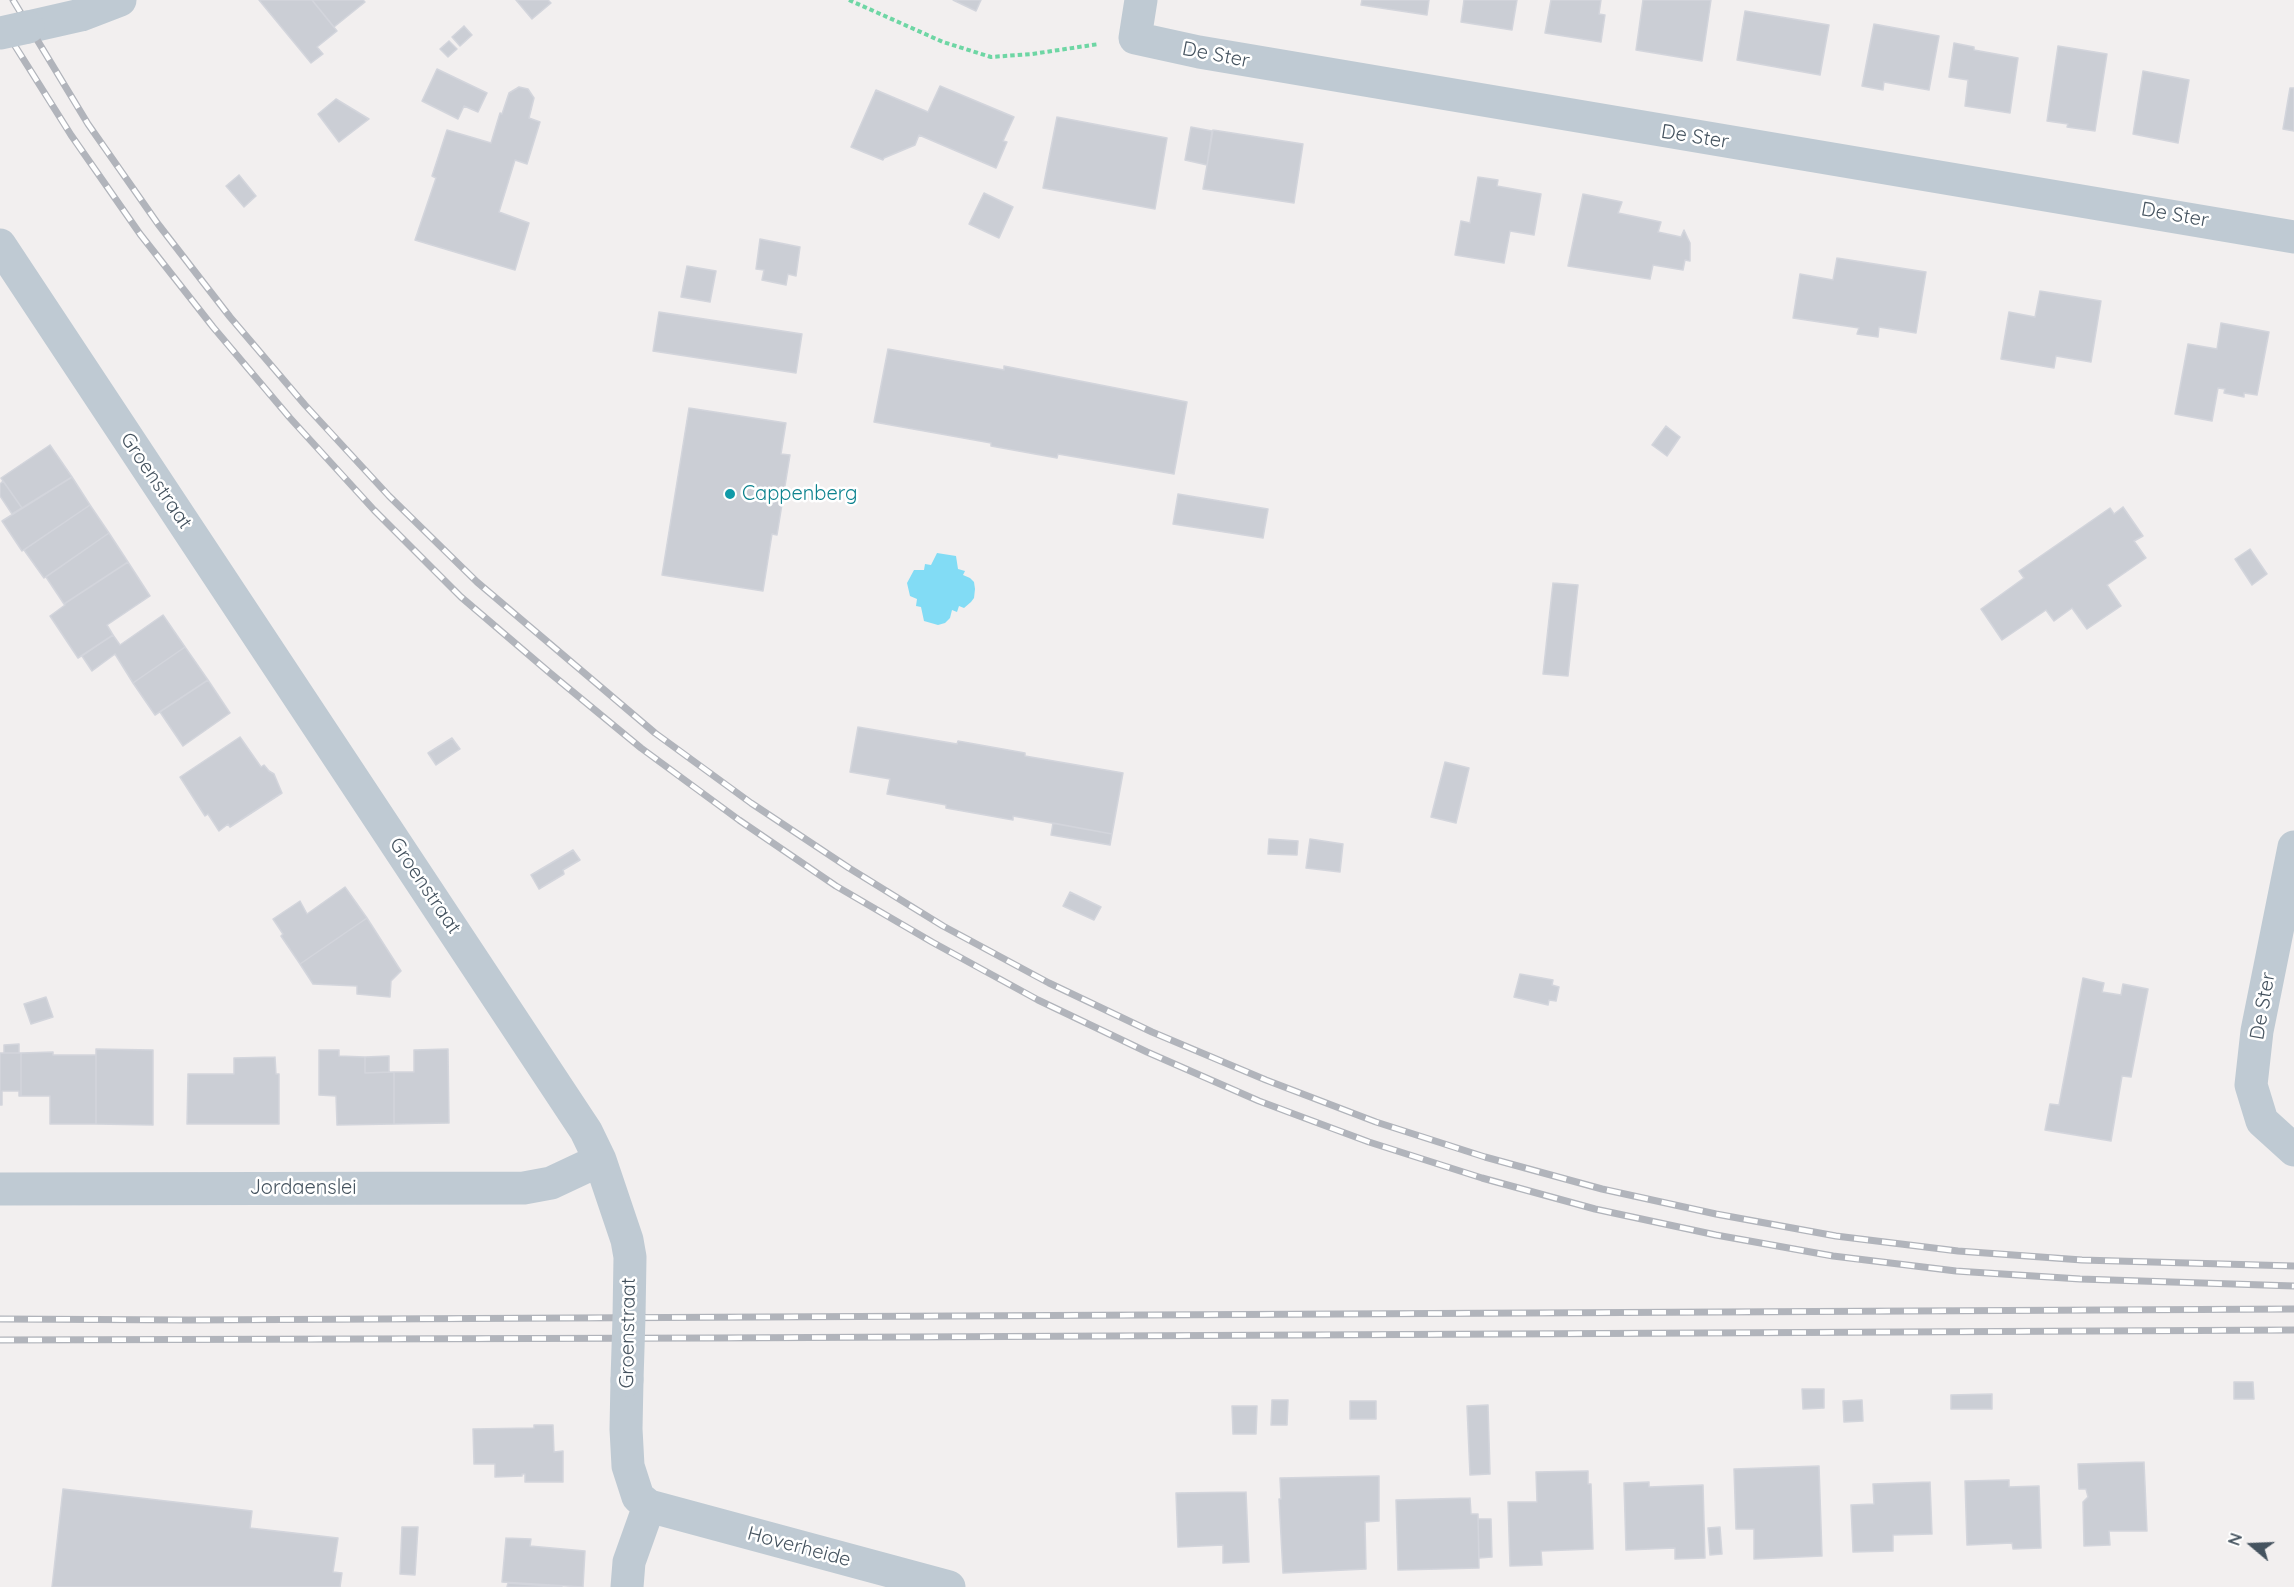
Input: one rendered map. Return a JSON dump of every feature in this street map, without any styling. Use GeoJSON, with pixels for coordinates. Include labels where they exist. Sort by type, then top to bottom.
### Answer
{"type":"FeatureCollection","features":[{"type":"Feature","properties":{"kind":"street"},"geometry":{"type":"LineString","coordinates":[[0,33],[81,15],[120,0]]}},
{"type":"Feature","properties":{"kind":"street"},"geometry":{"type":"LineString","coordinates":[[1135,38],[1141,0]]}},
{"type":"Feature","properties":{"kind":"street","name":"De Ster"},"geometry":{"type":"LineString","coordinates":[[1135,38],[1258,62],[2294,237]]}},
{"type":"Feature","properties":{"kind":"street","name":"Groenstraat"},"geometry":{"type":"LineString","coordinates":[[0,245],[586,1131],[600,1160],[627,1240],[630,1257],[626,1430],[628,1466],[638,1497],[649,1506]]}},
{"type":"Feature","properties":{"kind":"street","name":"De Ster"},"geometry":{"type":"LineString","coordinates":[[2294,847],[2257,1032],[2251,1085],[2262,1121],[2294,1150]]}},
{"type":"Feature","properties":{"kind":"street","name":"Jordaenslei"},"geometry":{"type":"LineString","coordinates":[[0,1190],[524,1188],[552,1183],[600,1160]]}},
{"type":"Feature","properties":{"kind":"street"},"geometry":{"type":"LineString","coordinates":[[627,1587],[629,1562],[636,1536],[649,1506]]}},
{"type":"Feature","properties":{"kind":"street","name":"Hoverheide"},"geometry":{"type":"LineString","coordinates":[[649,1506],[949,1587]]}},
{"type":"Feature","properties":{"kind":"path"},"geometry":{"type":"LineString","coordinates":[[849,0],[943,42],[991,57],[1032,54],[1135,38]]}},
{"type":"Feature","properties":{"kind":"water"},"geometry":{"type":"Polygon","coordinates":[[[937,553],[956,556],[958,569],[965,571],[963,575],[974,582],[975,589],[971,602],[964,608],[959,606],[957,612],[952,610],[950,618],[938,625],[924,621],[921,607],[916,606],[917,599],[910,596],[907,583],[914,570],[924,570],[925,564],[931,565],[937,553]]]}},
{"type":"Feature","properties":{"kind":"building"},"geometry":{"type":"Polygon","coordinates":[[[259,0],[312,0],[337,31],[317,47],[323,54],[311,63],[259,0]]]}},
{"type":"Feature","properties":{"kind":"building"},"geometry":{"type":"Polygon","coordinates":[[[312,0],[363,0],[365,2],[334,27],[312,0]]]}},
{"type":"Feature","properties":{"kind":"building"},"geometry":{"type":"Polygon","coordinates":[[[516,0],[548,0],[551,3],[532,19],[516,0]]]}},
{"type":"Feature","properties":{"kind":"building"},"geometry":{"type":"Polygon","coordinates":[[[953,0],[981,0],[976,11],[953,0]]]}},
{"type":"Feature","properties":{"kind":"building"},"geometry":{"type":"Polygon","coordinates":[[[1362,0],[1429,0],[1427,15],[1361,5],[1362,0]]]}},
{"type":"Feature","properties":{"kind":"building"},"geometry":{"type":"Polygon","coordinates":[[[1464,0],[1517,0],[1512,30],[1461,22],[1464,0]]]}},
{"type":"Feature","properties":{"kind":"building"},"geometry":{"type":"Polygon","coordinates":[[[1551,0],[1601,0],[1599,14],[1605,15],[1601,42],[1545,33],[1551,0]]]}},
{"type":"Feature","properties":{"kind":"building"},"geometry":{"type":"Polygon","coordinates":[[[1643,0],[1711,0],[1702,61],[1636,50],[1643,0]]]}},
{"type":"Feature","properties":{"kind":"building"},"geometry":{"type":"Polygon","coordinates":[[[1745,11],[1829,25],[1820,75],[1737,60],[1745,11]]]}},
{"type":"Feature","properties":{"kind":"building"},"geometry":{"type":"Polygon","coordinates":[[[1874,24],[1939,36],[1929,90],[1884,82],[1883,90],[1862,86],[1874,24]]]}},
{"type":"Feature","properties":{"kind":"building"},"geometry":{"type":"Polygon","coordinates":[[[464,26],[472,35],[460,46],[452,37],[464,26]]]}},
{"type":"Feature","properties":{"kind":"building"},"geometry":{"type":"Polygon","coordinates":[[[449,41],[457,49],[448,57],[440,49],[449,41]]]}},
{"type":"Feature","properties":{"kind":"building"},"geometry":{"type":"Polygon","coordinates":[[[1954,43],[1974,47],[1974,50],[2018,58],[2010,113],[1965,106],[1968,80],[1949,77],[1954,43]]]}},
{"type":"Feature","properties":{"kind":"building"},"geometry":{"type":"Polygon","coordinates":[[[2058,46],[2107,54],[2095,131],[2047,121],[2058,46]]]}},
{"type":"Feature","properties":{"kind":"building"},"geometry":{"type":"Polygon","coordinates":[[[437,69],[487,93],[478,112],[464,106],[458,119],[422,101],[437,69]]]}},
{"type":"Feature","properties":{"kind":"building"},"geometry":{"type":"Polygon","coordinates":[[[2143,71],[2189,80],[2178,143],[2133,134],[2143,71]]]}},
{"type":"Feature","properties":{"kind":"building"},"geometry":{"type":"Polygon","coordinates":[[[940,86],[1014,117],[1003,141],[1007,142],[996,168],[919,135],[915,145],[883,160],[851,147],[876,90],[928,112],[940,86]]]}},
{"type":"Feature","properties":{"kind":"building"},"geometry":{"type":"Polygon","coordinates":[[[519,87],[528,89],[534,98],[529,118],[540,122],[527,164],[515,160],[499,212],[529,223],[515,270],[415,240],[436,178],[432,176],[447,130],[491,143],[509,93],[519,87]]]}},
{"type":"Feature","properties":{"kind":"building"},"geometry":{"type":"Polygon","coordinates":[[[2290,88],[2294,88],[2294,131],[2283,129],[2290,88]]]}},
{"type":"Feature","properties":{"kind":"building"},"geometry":{"type":"Polygon","coordinates":[[[336,99],[369,119],[339,142],[318,114],[336,99]]]}},
{"type":"Feature","properties":{"kind":"building"},"geometry":{"type":"Polygon","coordinates":[[[1057,117],[1167,138],[1155,209],[1043,188],[1057,117]]]}},
{"type":"Feature","properties":{"kind":"building"},"geometry":{"type":"Polygon","coordinates":[[[1191,127],[1212,131],[1207,165],[1185,160],[1191,127]]]}},
{"type":"Feature","properties":{"kind":"building"},"geometry":{"type":"Polygon","coordinates":[[[1213,130],[1303,144],[1294,203],[1203,189],[1213,130]]]}},
{"type":"Feature","properties":{"kind":"building"},"geometry":{"type":"Polygon","coordinates":[[[239,175],[256,196],[244,207],[226,186],[239,175]]]}},
{"type":"Feature","properties":{"kind":"building"},"geometry":{"type":"Polygon","coordinates":[[[1478,177],[1498,180],[1497,186],[1541,194],[1534,235],[1510,231],[1504,263],[1455,255],[1461,221],[1470,223],[1478,177]]]}},
{"type":"Feature","properties":{"kind":"building"},"geometry":{"type":"Polygon","coordinates":[[[984,193],[1013,207],[999,238],[969,224],[984,193]]]}},
{"type":"Feature","properties":{"kind":"building"},"geometry":{"type":"Polygon","coordinates":[[[1583,194],[1622,202],[1618,213],[1661,222],[1658,232],[1681,237],[1684,230],[1690,243],[1690,261],[1685,260],[1683,270],[1653,265],[1650,279],[1568,266],[1583,194]]]}},
{"type":"Feature","properties":{"kind":"building"},"geometry":{"type":"Polygon","coordinates":[[[760,239],[800,247],[796,276],[788,274],[786,285],[762,280],[764,270],[756,269],[760,239]]]}},
{"type":"Feature","properties":{"kind":"building"},"geometry":{"type":"Polygon","coordinates":[[[1837,258],[1926,272],[1916,333],[1879,327],[1878,337],[1857,334],[1859,328],[1793,318],[1800,274],[1833,280],[1837,258]]]}},
{"type":"Feature","properties":{"kind":"building"},"geometry":{"type":"Polygon","coordinates":[[[687,266],[716,271],[710,302],[681,297],[687,266]]]}},
{"type":"Feature","properties":{"kind":"building"},"geometry":{"type":"Polygon","coordinates":[[[2040,291],[2101,301],[2091,362],[2056,356],[2054,368],[2001,359],[2009,312],[2035,317],[2040,291]]]}},
{"type":"Feature","properties":{"kind":"building"},"geometry":{"type":"Polygon","coordinates":[[[659,312],[802,334],[796,373],[653,351],[659,312]]]}},
{"type":"Feature","properties":{"kind":"building"},"geometry":{"type":"Polygon","coordinates":[[[2221,323],[2269,332],[2257,395],[2244,393],[2244,397],[2224,393],[2225,389],[2218,388],[2212,421],[2175,414],[2188,344],[2217,349],[2221,323]]]}},
{"type":"Feature","properties":{"kind":"building"},"geometry":{"type":"Polygon","coordinates":[[[888,349],[1004,370],[1004,366],[1187,402],[1174,474],[1058,454],[1057,458],[991,446],[991,443],[874,422],[888,349]]]}},
{"type":"Feature","properties":{"kind":"building","name":"Cappenberg"},"geometry":{"type":"Polygon","coordinates":[[[689,408],[786,423],[781,454],[790,455],[777,535],[772,534],[763,591],[662,575],[689,408]]]}},
{"type":"Feature","properties":{"kind":"building"},"geometry":{"type":"Polygon","coordinates":[[[1666,426],[1680,437],[1667,456],[1652,445],[1666,426]]]}},
{"type":"Feature","properties":{"kind":"building"},"geometry":{"type":"Polygon","coordinates":[[[50,445],[72,477],[22,508],[1,478],[50,445]]]}},
{"type":"Feature","properties":{"kind":"building"},"geometry":{"type":"Polygon","coordinates":[[[72,477],[90,505],[22,551],[2,521],[72,477]]]}},
{"type":"Feature","properties":{"kind":"building"},"geometry":{"type":"Polygon","coordinates":[[[3,481],[22,508],[12,514],[0,496],[0,484],[3,481]]]}},
{"type":"Feature","properties":{"kind":"building"},"geometry":{"type":"Polygon","coordinates":[[[1178,494],[1268,509],[1263,538],[1173,524],[1178,494]]]}},
{"type":"Feature","properties":{"kind":"building"},"geometry":{"type":"Polygon","coordinates":[[[90,505],[109,533],[44,578],[24,550],[90,505]]]}},
{"type":"Feature","properties":{"kind":"building"},"geometry":{"type":"Polygon","coordinates":[[[2123,507],[2143,536],[2134,541],[2146,558],[2107,585],[2121,606],[2087,629],[2072,608],[2054,621],[2046,610],[2002,640],[1981,609],[2024,578],[2019,571],[2110,508],[2114,514],[2123,507]]]}},
{"type":"Feature","properties":{"kind":"building"},"geometry":{"type":"Polygon","coordinates":[[[109,533],[128,562],[64,604],[46,577],[109,533]]]}},
{"type":"Feature","properties":{"kind":"building"},"geometry":{"type":"Polygon","coordinates":[[[2250,549],[2267,574],[2252,585],[2235,559],[2250,549]]]}},
{"type":"Feature","properties":{"kind":"building"},"geometry":{"type":"Polygon","coordinates":[[[128,562],[150,596],[107,625],[113,635],[78,658],[50,616],[64,604],[128,562]]]}},
{"type":"Feature","properties":{"kind":"building"},"geometry":{"type":"Polygon","coordinates":[[[1553,583],[1578,585],[1568,676],[1543,674],[1553,583]]]}},
{"type":"Feature","properties":{"kind":"building"},"geometry":{"type":"Polygon","coordinates":[[[163,615],[185,647],[133,683],[115,654],[92,671],[82,656],[113,635],[120,645],[163,615]]]}},
{"type":"Feature","properties":{"kind":"building"},"geometry":{"type":"Polygon","coordinates":[[[185,647],[208,680],[155,715],[133,683],[185,647]]]}},
{"type":"Feature","properties":{"kind":"building"},"geometry":{"type":"Polygon","coordinates":[[[208,680],[230,713],[183,746],[160,712],[208,680]]]}},
{"type":"Feature","properties":{"kind":"building"},"geometry":{"type":"Polygon","coordinates":[[[858,727],[957,744],[958,741],[1025,753],[1025,756],[1123,773],[1112,834],[1013,816],[1013,820],[887,794],[890,779],[850,772],[858,727]]]}},
{"type":"Feature","properties":{"kind":"building"},"geometry":{"type":"Polygon","coordinates":[[[240,737],[261,767],[264,765],[274,774],[282,793],[230,827],[228,824],[219,831],[208,814],[205,816],[180,777],[240,737]]]}},
{"type":"Feature","properties":{"kind":"building"},"geometry":{"type":"Polygon","coordinates":[[[452,738],[460,749],[436,765],[428,753],[452,738]]]}},
{"type":"Feature","properties":{"kind":"building"},"geometry":{"type":"Polygon","coordinates":[[[1445,762],[1469,768],[1456,823],[1431,817],[1445,762]]]}},
{"type":"Feature","properties":{"kind":"building"},"geometry":{"type":"Polygon","coordinates":[[[1053,823],[1112,834],[1110,845],[1051,835],[1053,823]]]}},
{"type":"Feature","properties":{"kind":"building"},"geometry":{"type":"Polygon","coordinates":[[[1269,839],[1298,841],[1297,855],[1268,854],[1269,839]]]}},
{"type":"Feature","properties":{"kind":"building"},"geometry":{"type":"Polygon","coordinates":[[[1310,839],[1343,844],[1340,872],[1306,868],[1310,839]]]}},
{"type":"Feature","properties":{"kind":"building"},"geometry":{"type":"Polygon","coordinates":[[[573,850],[580,860],[563,870],[564,874],[539,889],[531,875],[573,850]]]}},
{"type":"Feature","properties":{"kind":"building"},"geometry":{"type":"Polygon","coordinates":[[[345,887],[367,918],[300,964],[281,936],[283,934],[273,919],[300,901],[307,914],[345,887]]]}},
{"type":"Feature","properties":{"kind":"building"},"geometry":{"type":"Polygon","coordinates":[[[1070,892],[1101,907],[1094,920],[1063,906],[1070,892]]]}},
{"type":"Feature","properties":{"kind":"building"},"geometry":{"type":"Polygon","coordinates":[[[367,918],[401,971],[391,981],[390,997],[357,994],[357,986],[313,984],[300,964],[367,918]]]}},
{"type":"Feature","properties":{"kind":"building"},"geometry":{"type":"Polygon","coordinates":[[[1520,974],[1553,980],[1552,985],[1559,987],[1556,1001],[1549,1000],[1548,1005],[1514,997],[1520,974]]]}},
{"type":"Feature","properties":{"kind":"building"},"geometry":{"type":"Polygon","coordinates":[[[2083,978],[2104,983],[2102,992],[2121,995],[2123,984],[2148,989],[2131,1077],[2122,1076],[2111,1141],[2045,1130],[2050,1104],[2059,1105],[2083,978]]]}},
{"type":"Feature","properties":{"kind":"building"},"geometry":{"type":"Polygon","coordinates":[[[46,997],[53,1017],[31,1024],[24,1004],[46,997]]]}},
{"type":"Feature","properties":{"kind":"building"},"geometry":{"type":"Polygon","coordinates":[[[19,1044],[19,1053],[4,1053],[4,1045],[19,1044]]]}},
{"type":"Feature","properties":{"kind":"building"},"geometry":{"type":"Polygon","coordinates":[[[96,1049],[153,1050],[153,1125],[96,1124],[96,1049]]]}},
{"type":"Feature","properties":{"kind":"building"},"geometry":{"type":"Polygon","coordinates":[[[448,1049],[449,1123],[394,1124],[394,1072],[414,1072],[414,1050],[448,1049]]]}},
{"type":"Feature","properties":{"kind":"building"},"geometry":{"type":"Polygon","coordinates":[[[319,1050],[339,1050],[339,1056],[365,1057],[365,1073],[394,1072],[394,1124],[337,1125],[336,1096],[319,1095],[319,1050]]]}},
{"type":"Feature","properties":{"kind":"building"},"geometry":{"type":"Polygon","coordinates":[[[53,1052],[53,1055],[96,1055],[96,1124],[50,1124],[50,1096],[21,1096],[21,1053],[53,1052]]]}},
{"type":"Feature","properties":{"kind":"building"},"geometry":{"type":"Polygon","coordinates":[[[0,1053],[21,1053],[21,1096],[19,1096],[19,1091],[2,1091],[2,1105],[0,1105],[0,1053]]]}},
{"type":"Feature","properties":{"kind":"building"},"geometry":{"type":"Polygon","coordinates":[[[389,1056],[389,1072],[365,1073],[365,1057],[389,1056]]]}},
{"type":"Feature","properties":{"kind":"building"},"geometry":{"type":"Polygon","coordinates":[[[275,1057],[276,1074],[279,1074],[279,1124],[187,1124],[188,1074],[234,1074],[234,1058],[275,1057]]]}},
{"type":"Feature","properties":{"kind":"building"},"geometry":{"type":"Polygon","coordinates":[[[2234,1382],[2253,1382],[2254,1399],[2234,1399],[2234,1382]]]}},
{"type":"Feature","properties":{"kind":"building"},"geometry":{"type":"Polygon","coordinates":[[[1802,1389],[1824,1389],[1824,1408],[1803,1409],[1802,1389]]]}},
{"type":"Feature","properties":{"kind":"building"},"geometry":{"type":"Polygon","coordinates":[[[1992,1394],[1992,1409],[1951,1409],[1951,1395],[1992,1394]]]}},
{"type":"Feature","properties":{"kind":"building"},"geometry":{"type":"Polygon","coordinates":[[[1272,1400],[1288,1400],[1287,1425],[1271,1425],[1272,1400]]]}},
{"type":"Feature","properties":{"kind":"building"},"geometry":{"type":"Polygon","coordinates":[[[1862,1400],[1863,1421],[1844,1422],[1843,1401],[1862,1400]]]}},
{"type":"Feature","properties":{"kind":"building"},"geometry":{"type":"Polygon","coordinates":[[[1350,1401],[1376,1401],[1376,1419],[1350,1419],[1350,1401]]]}},
{"type":"Feature","properties":{"kind":"building"},"geometry":{"type":"Polygon","coordinates":[[[1488,1405],[1490,1474],[1470,1475],[1467,1406],[1488,1405]]]}},
{"type":"Feature","properties":{"kind":"building"},"geometry":{"type":"Polygon","coordinates":[[[1232,1406],[1257,1406],[1256,1434],[1233,1434],[1232,1406]]]}},
{"type":"Feature","properties":{"kind":"building"},"geometry":{"type":"Polygon","coordinates":[[[534,1425],[553,1425],[554,1452],[563,1451],[563,1482],[525,1482],[525,1474],[495,1477],[495,1464],[474,1464],[473,1429],[534,1428],[534,1425]]]}},
{"type":"Feature","properties":{"kind":"building"},"geometry":{"type":"Polygon","coordinates":[[[2144,1462],[2147,1531],[2109,1531],[2110,1545],[2084,1546],[2083,1502],[2088,1497],[2086,1489],[2079,1489],[2078,1464],[2144,1462]]]}},
{"type":"Feature","properties":{"kind":"building"},"geometry":{"type":"Polygon","coordinates":[[[1819,1466],[1822,1556],[1754,1559],[1754,1529],[1736,1529],[1734,1469],[1819,1466]]]}},
{"type":"Feature","properties":{"kind":"building"},"geometry":{"type":"Polygon","coordinates":[[[1588,1471],[1588,1484],[1591,1484],[1593,1549],[1541,1551],[1542,1565],[1510,1566],[1508,1502],[1537,1502],[1536,1472],[1588,1471]]]}},
{"type":"Feature","properties":{"kind":"building"},"geometry":{"type":"Polygon","coordinates":[[[1379,1476],[1379,1521],[1365,1522],[1366,1569],[1283,1573],[1280,1478],[1379,1476]]]}},
{"type":"Feature","properties":{"kind":"building"},"geometry":{"type":"Polygon","coordinates":[[[2009,1480],[2009,1487],[2039,1486],[2041,1548],[2013,1549],[2012,1543],[1967,1545],[1965,1481],[2009,1480]]]}},
{"type":"Feature","properties":{"kind":"building"},"geometry":{"type":"Polygon","coordinates":[[[1649,1482],[1649,1487],[1703,1485],[1705,1558],[1675,1559],[1675,1548],[1626,1550],[1624,1483],[1649,1482]]]}},
{"type":"Feature","properties":{"kind":"building"},"geometry":{"type":"Polygon","coordinates":[[[1930,1482],[1932,1534],[1893,1535],[1893,1551],[1853,1552],[1851,1505],[1874,1504],[1873,1484],[1930,1482]]]}},
{"type":"Feature","properties":{"kind":"building"},"geometry":{"type":"Polygon","coordinates":[[[63,1489],[252,1511],[250,1528],[338,1538],[333,1572],[342,1573],[340,1587],[52,1587],[63,1489]]]}},
{"type":"Feature","properties":{"kind":"building"},"geometry":{"type":"Polygon","coordinates":[[[1246,1492],[1249,1562],[1223,1563],[1223,1545],[1178,1547],[1176,1493],[1246,1492]]]}},
{"type":"Feature","properties":{"kind":"building"},"geometry":{"type":"Polygon","coordinates":[[[1470,1498],[1471,1514],[1478,1514],[1479,1568],[1398,1570],[1396,1500],[1470,1498]]]}},
{"type":"Feature","properties":{"kind":"building"},"geometry":{"type":"Polygon","coordinates":[[[1478,1519],[1491,1519],[1492,1557],[1479,1558],[1478,1519]]]}},
{"type":"Feature","properties":{"kind":"building"},"geometry":{"type":"Polygon","coordinates":[[[402,1527],[418,1527],[415,1575],[400,1574],[402,1527]]]}},
{"type":"Feature","properties":{"kind":"building"},"geometry":{"type":"Polygon","coordinates":[[[1720,1527],[1722,1554],[1710,1555],[1708,1528],[1720,1527]]]}},
{"type":"Feature","properties":{"kind":"building"},"geometry":{"type":"Polygon","coordinates":[[[506,1538],[531,1539],[530,1546],[585,1551],[583,1587],[502,1582],[506,1538]]]}},
{"type":"Feature","properties":{"kind":"building"},"geometry":{"type":"Polygon","coordinates":[[[508,1583],[562,1587],[507,1587],[508,1583]]]}},
{"type":"Feature","properties":{"kind":"railway"},"geometry":{"type":"LineString","coordinates":[[13,0],[88,124],[158,224],[230,317],[305,405],[389,496],[477,582],[655,733],[751,803],[849,868],[943,926],[1049,983],[1152,1032],[1266,1080],[1376,1122],[1485,1157],[1602,1189],[1716,1214],[1836,1236],[1958,1251],[2082,1260],[2294,1266]]}},
{"type":"Feature","properties":{"kind":"railway"},"geometry":{"type":"LineString","coordinates":[[0,22],[71,135],[140,234],[213,327],[290,418],[374,510],[461,597],[641,748],[739,820],[836,886],[932,942],[1038,1000],[1147,1052],[1259,1101],[1369,1142],[1482,1178],[1595,1209],[1716,1235],[1833,1256],[1956,1271],[2080,1279],[2294,1286]]}},
{"type":"Feature","properties":{"kind":"railway"},"geometry":{"type":"LineString","coordinates":[[0,1319],[188,1320],[2294,1309]]}},
{"type":"Feature","properties":{"kind":"railway"},"geometry":{"type":"LineString","coordinates":[[0,1340],[2294,1330]]}},
{"type":"Feature","properties":{"kind":"place","name":"Cappenberg"},"geometry":{"type":"Point","coordinates":[730,494]}}]}
